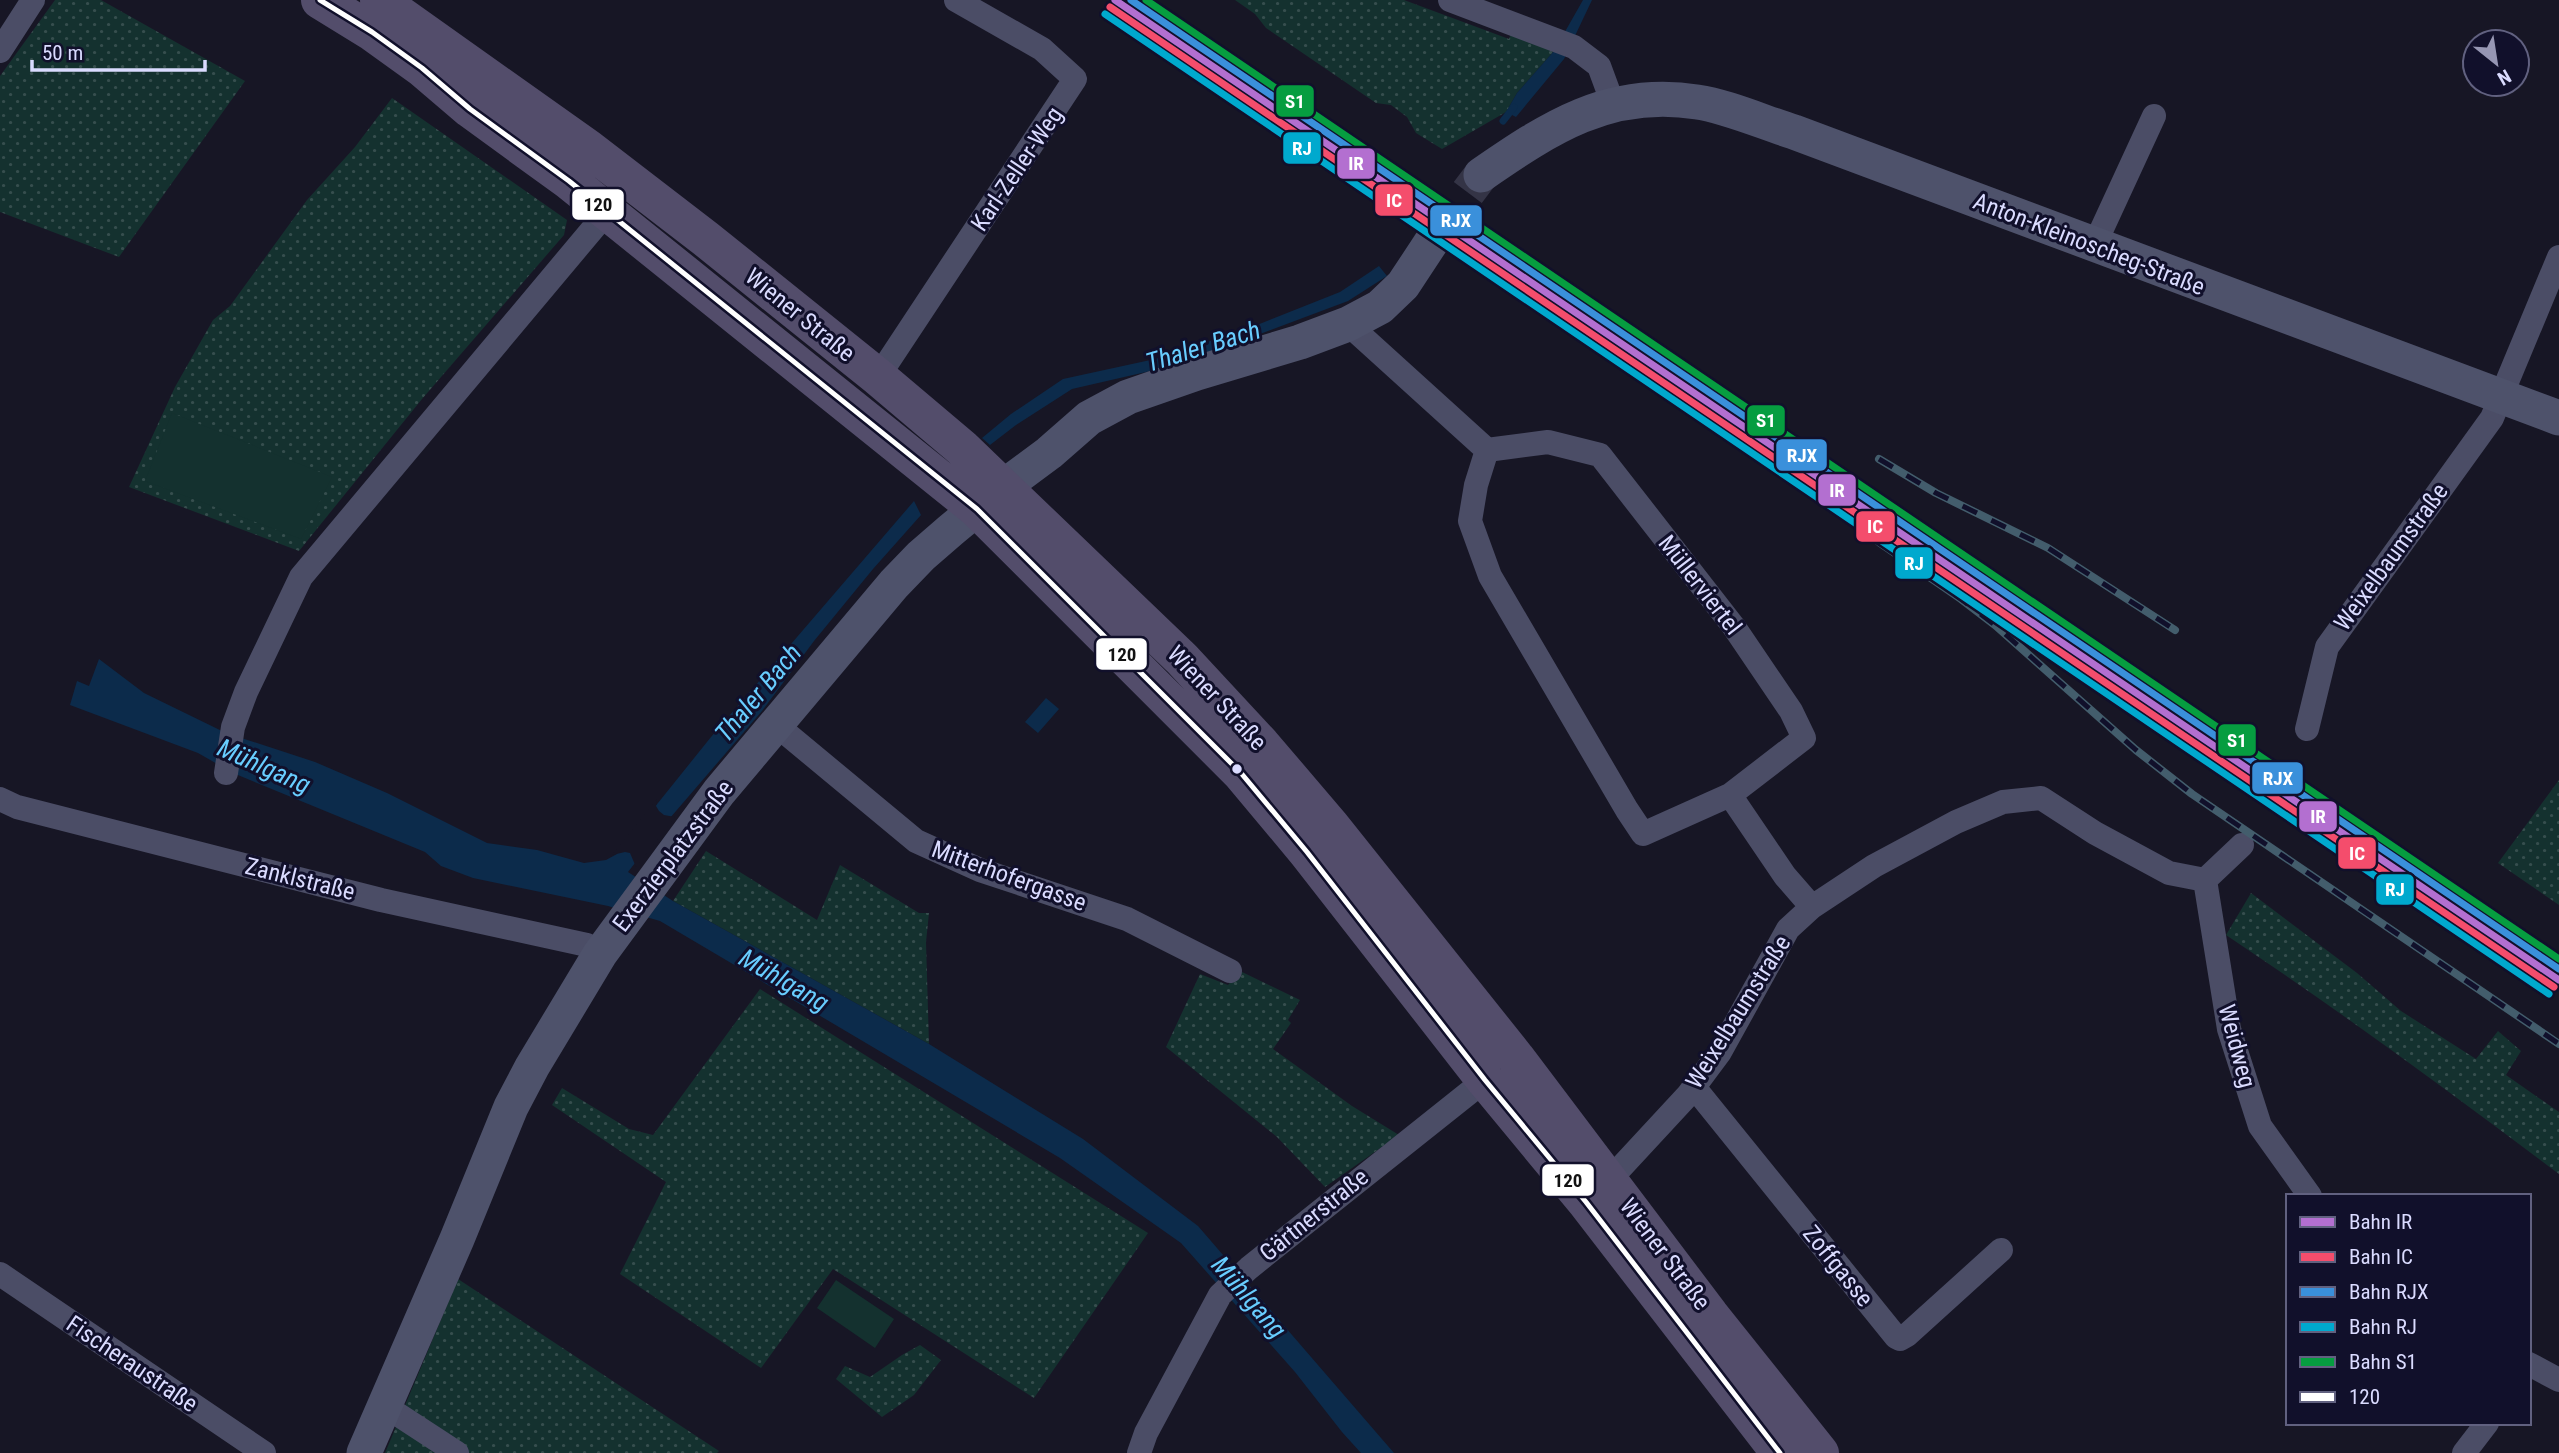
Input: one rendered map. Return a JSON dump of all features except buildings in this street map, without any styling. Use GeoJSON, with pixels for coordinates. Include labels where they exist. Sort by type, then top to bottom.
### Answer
{"type":"FeatureCollection","features":[{"type":"Feature","properties":{"kind":"main road","name":"Wiener Straße"},"geometry":{"type":"LineString","coordinates":[[320,0],[372,32],[422,68],[470,109],[990,498],[1182,659],[1261,744],[1348,847],[1516,1058],[1598,1191],[1780,1453]]}},
{"type":"Feature","properties":{"kind":"main road","name":"Wiener Straße"},"geometry":{"type":"LineString","coordinates":[[379,0],[493,78],[589,149],[878,377],[1241,773],[1307,852],[1485,1080],[1598,1191],[1710,1315],[1820,1453]]}},
{"type":"Feature","properties":{"kind":"main road","name":"Anton-Kleinoscheg-Straße"},"geometry":{"type":"LineString","coordinates":[[1598,109],[1651,100],[1698,102],[1794,132],[2559,418]]}},
{"type":"Feature","properties":{"kind":"main road"},"geometry":{"type":"LineString","coordinates":[[1481,175],[1544,132],[1598,109]]}},
{"type":"Feature","properties":{"kind":"main road","name":"Exerzierplatzstraße"},"geometry":{"type":"LineString","coordinates":[[364,1453],[511,1107],[600,954],[719,792],[894,584],[921,556],[1089,418],[1128,397],[1348,324],[1380,307],[1403,285],[1436,235]]}},
{"type":"Feature","properties":{"kind":"street"},"geometry":{"type":"LineString","coordinates":[[0,51],[33,0]]}},
{"type":"Feature","properties":{"kind":"street","name":"Karl-Zeller-Weg"},"geometry":{"type":"LineString","coordinates":[[878,377],[1075,79],[1042,49],[956,0]]}},
{"type":"Feature","properties":{"kind":"street"},"geometry":{"type":"LineString","coordinates":[[1450,0],[1564,43],[1599,66],[1598,109]]}},
{"type":"Feature","properties":{"kind":"street"},"geometry":{"type":"LineString","coordinates":[[2094,246],[2154,116]]}},
{"type":"Feature","properties":{"kind":"street"},"geometry":{"type":"LineString","coordinates":[[226,773],[233,727],[246,692],[301,577],[607,212]]}},
{"type":"Feature","properties":{"kind":"street","name":"Weixelbaumstraße"},"geometry":{"type":"LineString","coordinates":[[2307,729],[2327,647],[2492,418],[2559,257]]}},
{"type":"Feature","properties":{"kind":"street"},"geometry":{"type":"LineString","coordinates":[[1348,324],[1487,450]]}},
{"type":"Feature","properties":{"kind":"street","name":"Müllerviertel"},"geometry":{"type":"LineString","coordinates":[[1548,442],[1600,455],[1734,627],[1791,711],[1804,738],[1730,795],[1643,834],[1490,576],[1470,521],[1476,485],[1487,450],[1548,442]]}},
{"type":"Feature","properties":{"kind":"street","name":"Mitterhofergasse"},"geometry":{"type":"LineString","coordinates":[[775,724],[916,841],[980,870],[1127,919],[1230,971]]}},
{"type":"Feature","properties":{"kind":"street"},"geometry":{"type":"LineString","coordinates":[[1730,795],[1784,876],[1812,907]]}},
{"type":"Feature","properties":{"kind":"street","name":"Weixelbaumstraße"},"geometry":{"type":"LineString","coordinates":[[1598,1191],[1694,1087],[1720,1052],[1788,929],[1812,907],[1874,866],[1956,822],[2003,802],[2041,798],[2095,833],[2169,873],[2205,880]]}},
{"type":"Feature","properties":{"kind":"street","name":"Zanklstraße"},"geometry":{"type":"LineString","coordinates":[[0,799],[17,807],[381,900],[587,945],[600,954]]}},
{"type":"Feature","properties":{"kind":"street"},"geometry":{"type":"LineString","coordinates":[[2205,880],[2242,845]]}},
{"type":"Feature","properties":{"kind":"street","name":"Weidweg"},"geometry":{"type":"LineString","coordinates":[[2205,880],[2229,1029],[2260,1126],[2309,1194]]}},
{"type":"Feature","properties":{"kind":"street","name":"Gärtnerstraße"},"geometry":{"type":"LineString","coordinates":[[1139,1453],[1146,1433],[1220,1295],[1249,1268],[1485,1080]]}},
{"type":"Feature","properties":{"kind":"street","name":"Zoffgasse"},"geometry":{"type":"LineString","coordinates":[[1694,1087],[1896,1337],[1900,1339],[1907,1335],[2001,1250]]}},
{"type":"Feature","properties":{"kind":"street","name":"Fischeraustraße"},"geometry":{"type":"LineString","coordinates":[[0,1275],[264,1453]]}},
{"type":"Feature","properties":{"kind":"street"},"geometry":{"type":"LineString","coordinates":[[2531,1366],[2559,1380]]}},
{"type":"Feature","properties":{"kind":"street"},"geometry":{"type":"LineString","coordinates":[[385,1406],[457,1453]]}},
{"type":"Feature","properties":{"kind":"street"},"geometry":{"type":"LineString","coordinates":[[2464,1453],[2485,1425]]}},
{"type":"Feature","properties":{"kind":"green space"},"geometry":{"type":"Polygon","coordinates":[[[55,0],[101,0],[245,81],[119,257],[0,212],[0,76],[55,0]]]}},
{"type":"Feature","properties":{"kind":"green space"},"geometry":{"type":"Polygon","coordinates":[[[1235,0],[1404,0],[1509,39],[1512,32],[1554,51],[1517,93],[1506,112],[1442,149],[1416,133],[1407,117],[1391,105],[1376,103],[1266,28],[1255,14],[1235,0]]]}},
{"type":"Feature","properties":{"kind":"green space"},"geometry":{"type":"Polygon","coordinates":[[[392,98],[567,220],[564,235],[422,399],[299,551],[129,487],[175,387],[213,320],[230,306],[307,200],[355,147],[392,98]]]}},
{"type":"Feature","properties":{"kind":"green space"},"geometry":{"type":"Polygon","coordinates":[[[172,413],[332,477],[301,539],[145,481],[172,413]]]}},
{"type":"Feature","properties":{"kind":"green space"},"geometry":{"type":"Polygon","coordinates":[[[2559,780],[2559,905],[2498,863],[2559,780]]]}},
{"type":"Feature","properties":{"kind":"green space"},"geometry":{"type":"Polygon","coordinates":[[[706,851],[817,920],[840,865],[919,913],[929,913],[926,942],[929,1044],[673,901],[706,851]]]}},
{"type":"Feature","properties":{"kind":"green space"},"geometry":{"type":"Polygon","coordinates":[[[2251,893],[2357,973],[2401,1011],[2476,1059],[2498,1031],[2521,1051],[2506,1075],[2559,1112],[2559,1174],[2394,1052],[2226,935],[2251,893]]]}},
{"type":"Feature","properties":{"kind":"green space"},"geometry":{"type":"Polygon","coordinates":[[[1240,971],[1300,1000],[1288,1020],[1291,1023],[1273,1049],[1352,1106],[1399,1135],[1325,1187],[1277,1137],[1166,1047],[1200,974],[1228,985],[1240,971]]]}},
{"type":"Feature","properties":{"kind":"green space"},"geometry":{"type":"Polygon","coordinates":[[[760,989],[1148,1233],[1034,1398],[833,1269],[761,1368],[620,1274],[666,1182],[552,1105],[562,1088],[629,1129],[653,1135],[760,989]]]}},
{"type":"Feature","properties":{"kind":"green space"},"geometry":{"type":"Polygon","coordinates":[[[458,1279],[719,1451],[385,1453],[458,1279]]]}},
{"type":"Feature","properties":{"kind":"green space"},"geometry":{"type":"Polygon","coordinates":[[[836,1280],[894,1319],[875,1348],[817,1308],[836,1280]]]}},
{"type":"Feature","properties":{"kind":"green space"},"geometry":{"type":"Polygon","coordinates":[[[920,1345],[941,1360],[914,1395],[882,1417],[836,1379],[845,1366],[870,1377],[920,1345]]]}},
{"type":"Feature","properties":{"kind":"water"},"geometry":{"type":"Polygon","coordinates":[[[1583,0],[1592,0],[1564,59],[1516,117],[1506,112],[1517,93],[1554,51],[1583,0]]]}},
{"type":"Feature","properties":{"kind":"water","name":"Thaler Bach"},"geometry":{"type":"Polygon","coordinates":[[[1379,266],[1387,276],[1348,301],[1159,369],[1072,389],[990,445],[982,438],[1011,414],[1063,379],[1155,359],[1247,329],[1340,292],[1379,266]]]}},
{"type":"Feature","properties":{"kind":"water","name":"Mühlgang"},"geometry":{"type":"Polygon","coordinates":[[[914,501],[921,515],[873,569],[814,641],[762,711],[670,818],[628,872],[673,901],[929,1044],[1083,1139],[1198,1226],[1394,1453],[1361,1453],[1295,1372],[1181,1243],[1060,1158],[660,921],[608,906],[473,878],[441,866],[425,852],[233,773],[198,753],[70,705],[77,681],[89,686],[99,659],[144,693],[226,733],[315,762],[387,793],[487,843],[537,850],[584,863],[606,860],[617,854],[711,737],[914,501]]]}},
{"type":"Feature","properties":{"kind":"water"},"geometry":{"type":"Polygon","coordinates":[[[1046,698],[1059,709],[1038,733],[1025,722],[1046,698]]]}},
{"type":"Feature","properties":{"kind":"pier"},"geometry":{"type":"Polygon","coordinates":[[[657,799],[656,806],[659,811],[675,817],[636,867],[630,853],[612,855],[657,799]]]}},
{"type":"Feature","properties":{"kind":"waterway","name":"Thaler Bach"},"geometry":{"type":"LineString","coordinates":[[1503,121],[1514,107]]}},
{"type":"Feature","properties":{"kind":"tunnel"},"geometry":{"type":"LineString","coordinates":[[1436,235],[1481,175]]}},
{"type":"Feature","properties":{"kind":"railway"},"geometry":{"type":"LineString","coordinates":[[1703,398],[1769,448],[1880,543],[1995,625],[2136,750],[2192,794],[2559,1044]]}},
{"type":"Feature","properties":{"kind":"railway"},"geometry":{"type":"LineString","coordinates":[[1879,459],[1936,493],[2048,548],[2175,630]]}},
{"type":"Feature","properties":{"kind":"rail line","name":"IR"},"geometry":{"type":"LineString","coordinates":[[1115,0],[2559,980]]}},
{"type":"Feature","properties":{"kind":"rail line","name":"RJX"},"geometry":{"type":"LineString","coordinates":[[1131,0],[2559,969]]}},
{"type":"Feature","properties":{"kind":"rail line","name":"S1"},"geometry":{"type":"LineString","coordinates":[[1146,0],[2559,959]]}},
{"type":"Feature","properties":{"kind":"rail line","name":"IC"},"geometry":{"type":"LineString","coordinates":[[1110,7],[2554,987]]}},
{"type":"Feature","properties":{"kind":"rail line","name":"RJ"},"geometry":{"type":"LineString","coordinates":[[1105,14],[2549,994]]}},
{"type":"Feature","properties":{"kind":"transit line","name":"120"},"geometry":{"type":"LineString","coordinates":[[320,0],[372,32],[422,68],[470,109],[569,181],[977,509],[1241,773],[1307,852],[1485,1080],[1586,1202],[1780,1453]]}}]}
